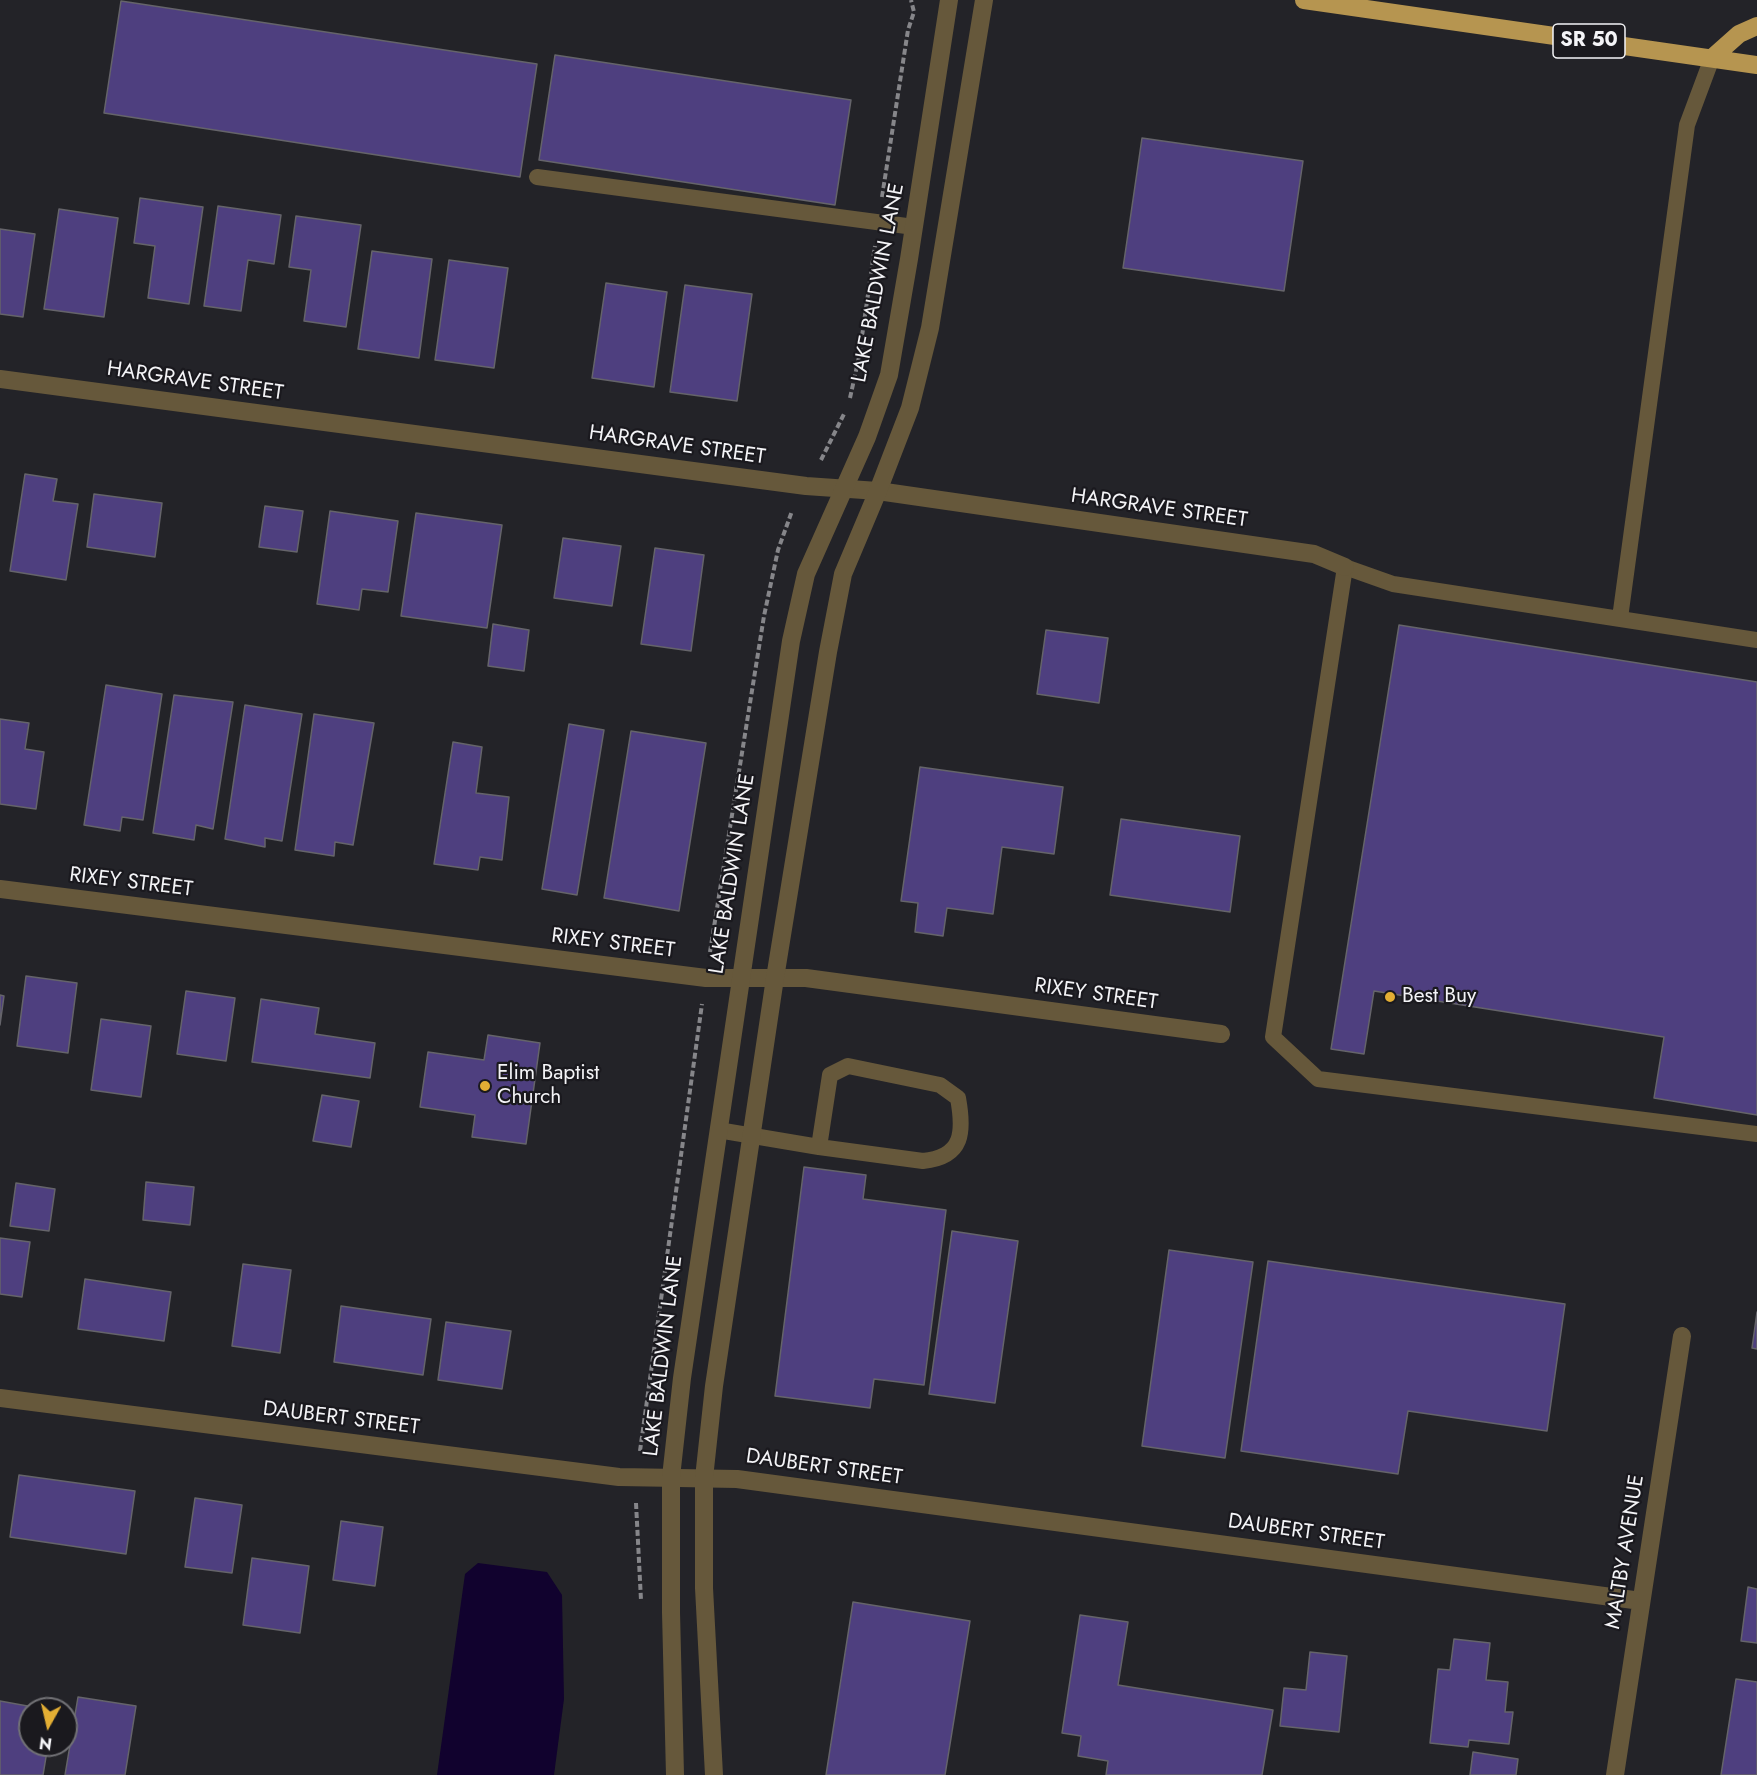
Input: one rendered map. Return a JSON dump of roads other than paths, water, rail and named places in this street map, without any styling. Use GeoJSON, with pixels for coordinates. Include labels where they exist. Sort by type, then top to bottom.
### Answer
{"type":"FeatureCollection","features":[{"type":"Feature","properties":{"kind":"highway","name":"SR 50"},"geometry":{"type":"LineString","coordinates":[[1304,0],[1757,65]]}},
{"type":"Feature","properties":{"kind":"highway"},"geometry":{"type":"LineString","coordinates":[[1712,58],[1739,34],[1757,26]]}},
{"type":"Feature","properties":{"kind":"street","name":"LAKE BALDWIN LANE"},"geometry":{"type":"LineString","coordinates":[[675,1775],[671,1612],[671,1477],[682,1378],[791,641],[806,574],[867,437],[889,375],[949,0]]}},
{"type":"Feature","properties":{"kind":"street"},"geometry":{"type":"LineString","coordinates":[[714,1775],[704,1588],[704,1478],[714,1386],[775,978],[826,664],[843,574],[910,408],[930,328],[984,0]]}},
{"type":"Feature","properties":{"kind":"street","name":"HARGRAVE STREET"},"geometry":{"type":"LineString","coordinates":[[0,379],[794,485],[878,491],[1314,554],[1345,567]]}},
{"type":"Feature","properties":{"kind":"street","name":"RIXEY STREET"},"geometry":{"type":"LineString","coordinates":[[0,889],[706,978],[806,978],[1221,1034]]}},
{"type":"Feature","properties":{"kind":"street","name":"MALTBY AVENUE"},"geometry":{"type":"LineString","coordinates":[[1615,1775],[1682,1336]]}},
{"type":"Feature","properties":{"kind":"street","name":"DAUBERT STREET"},"geometry":{"type":"LineString","coordinates":[[0,1398],[619,1477],[737,1479],[1641,1600]]}},
{"type":"Feature","properties":{"kind":"lane"},"geometry":{"type":"LineString","coordinates":[[1620,618],[1687,125],[1712,58]]}},
{"type":"Feature","properties":{"kind":"lane"},"geometry":{"type":"LineString","coordinates":[[537,177],[914,227]]}},
{"type":"Feature","properties":{"kind":"lane"},"geometry":{"type":"LineString","coordinates":[[1757,640],[1393,584],[1345,567],[1273,1037],[1318,1079],[1757,1134]]}},
{"type":"Feature","properties":{"kind":"lane"},"geometry":{"type":"LineString","coordinates":[[718,1130],[819,1147],[923,1161],[939,1160],[955,1148],[963,1124],[958,1098],[940,1085],[848,1066],[830,1075],[819,1147]]}},
{"type":"Feature","properties":{"kind":"place","name":"Best Buy"},"geometry":{"type":"Point","coordinates":[1390,997]}},
{"type":"Feature","properties":{"kind":"place","name":"Elim Baptist Church"},"geometry":{"type":"Point","coordinates":[485,1086]}}]}
